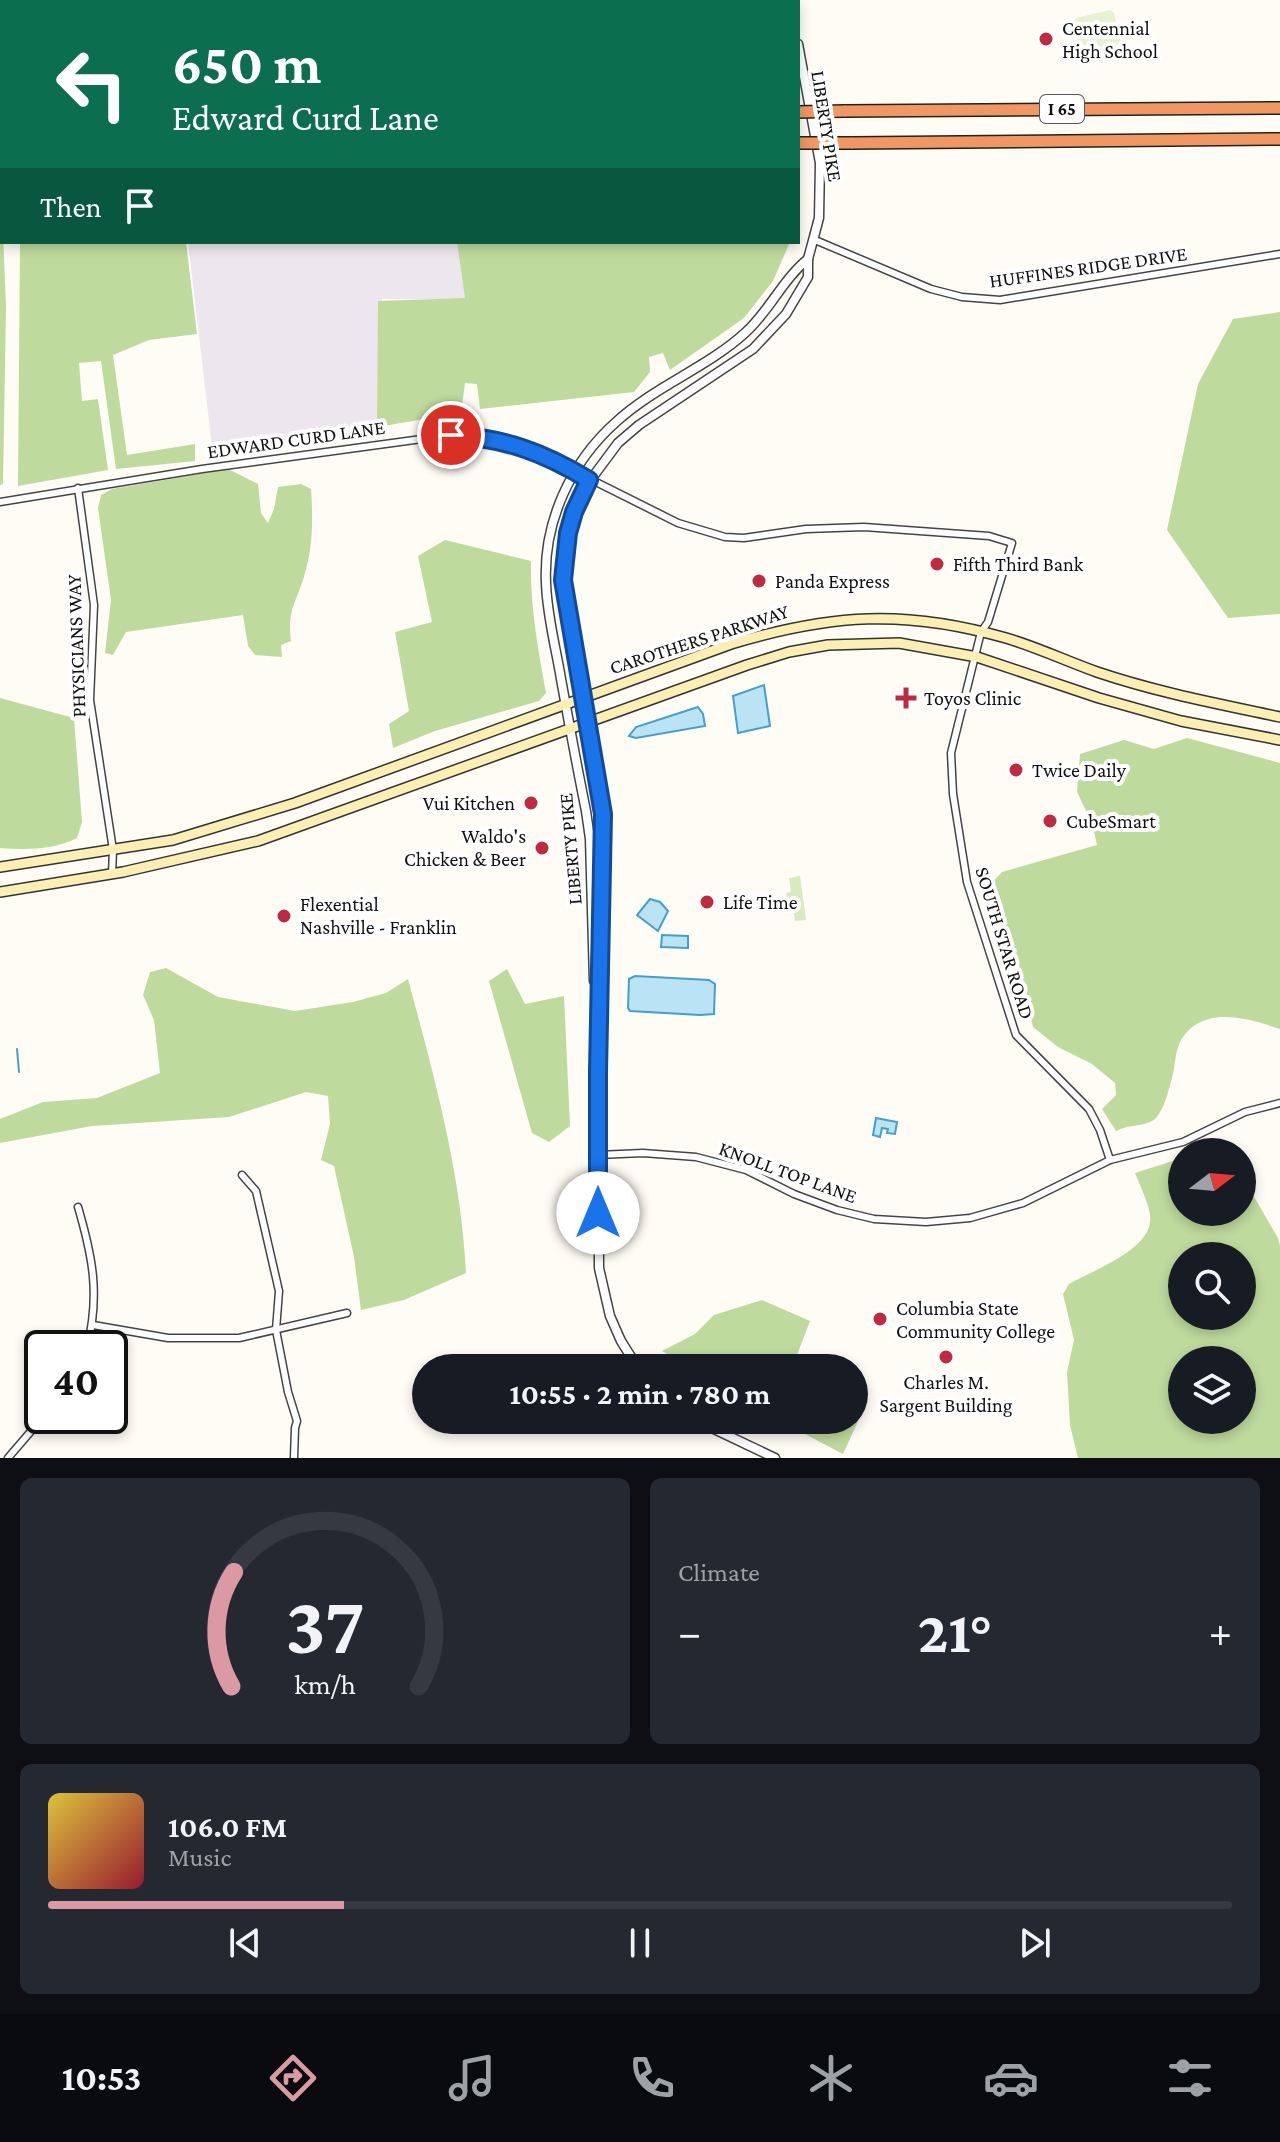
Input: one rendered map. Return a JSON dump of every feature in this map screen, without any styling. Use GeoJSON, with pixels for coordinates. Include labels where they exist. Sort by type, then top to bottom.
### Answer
{"type":"FeatureCollection","features":[{"type":"Feature","properties":{"kind":"highway","name":"I 65"},"geometry":{"type":"LineString","coordinates":[[800,112],[1280,108]]}},
{"type":"Feature","properties":{"kind":"highway","name":"I 65"},"geometry":{"type":"LineString","coordinates":[[800,143],[1280,139]]}},
{"type":"Feature","properties":{"kind":"main road","name":"CAROTHERS PARKWAY"},"geometry":{"type":"LineString","coordinates":[[0,867],[173,840],[285,806],[731,644],[799,625],[830,620],[882,617],[934,621],[1008,638],[1099,673],[1280,717]]}},
{"type":"Feature","properties":{"kind":"main road","name":"CAROTHERS PARKWAY"},"geometry":{"type":"LineString","coordinates":[[0,892],[123,872],[258,841],[747,665],[789,652],[828,645],[899,643],[977,657],[1099,698],[1181,721],[1280,740]]}},
{"type":"Feature","properties":{"kind":"street","name":"LIBERTY PIKE"},"geometry":{"type":"LineString","coordinates":[[629,1354],[621,1341],[604,1295],[598,1243],[603,814],[563,580],[568,533],[589,480],[618,443],[639,425],[753,349],[773,330],[808,277],[808,259],[815,240],[821,192],[820,163],[800,55]]}},
{"type":"Feature","properties":{"kind":"street","name":"HUFFINES RIDGE DRIVE"},"geometry":{"type":"LineString","coordinates":[[815,240],[931,289],[962,297],[1000,300],[1280,254]]}},
{"type":"Feature","properties":{"kind":"street","name":"LIBERTY PIKE"},"geometry":{"type":"LineString","coordinates":[[598,1072],[590,839],[549,610],[546,567],[552,528],[561,499],[586,453],[619,419],[747,332],[765,313],[794,271],[808,259]]}},
{"type":"Feature","properties":{"kind":"street"},"geometry":{"type":"LineString","coordinates":[[672,383],[681,398]]}},
{"type":"Feature","properties":{"kind":"street","name":"EDWARD CURD LANE"},"geometry":{"type":"LineString","coordinates":[[0,502],[451,435],[500,440],[528,448],[678,523],[725,537],[864,527],[989,536],[1012,543]]}},
{"type":"Feature","properties":{"kind":"street","name":"PHYSICIANS WAY"},"geometry":{"type":"LineString","coordinates":[[78,488],[94,605],[90,700],[113,850],[112,874]]}},
{"type":"Feature","properties":{"kind":"street","name":"SOUTH STAR ROAD"},"geometry":{"type":"LineString","coordinates":[[1012,543],[988,622],[981,632],[951,753],[953,794],[967,882],[1016,1035],[1089,1109],[1110,1160]]}},
{"type":"Feature","properties":{"kind":"street","name":"PHYSICIANS WAY"},"geometry":{"type":"LineString","coordinates":[[113,850],[123,872]]}},
{"type":"Feature","properties":{"kind":"street","name":"KNOLL TOP LANE"},"geometry":{"type":"LineString","coordinates":[[598,1155],[643,1153],[709,1160],[746,1170],[830,1208],[874,1219],[926,1222],[970,1218],[1023,1203],[1110,1160],[1173,1145],[1255,1109],[1280,1103]]}},
{"type":"Feature","properties":{"kind":"street"},"geometry":{"type":"LineString","coordinates":[[242,1175],[256,1191],[279,1291],[276,1330],[297,1421],[294,1458]]}},
{"type":"Feature","properties":{"kind":"street"},"geometry":{"type":"LineString","coordinates":[[78,1207],[92,1256],[96,1291],[92,1330]]}},
{"type":"Feature","properties":{"kind":"street"},"geometry":{"type":"LineString","coordinates":[[93,1325],[168,1338],[239,1338],[347,1313]]}},
{"type":"Feature","properties":{"kind":"street"},"geometry":{"type":"LineString","coordinates":[[9,1458],[29,1434]]}},
{"type":"Feature","properties":{"kind":"street"},"geometry":{"type":"LineString","coordinates":[[724,1434],[775,1458]]}},
{"type":"Feature","properties":{"kind":"shaded area"},"geometry":{"type":"Polygon","coordinates":[[[188,244],[459,244],[467,299],[382,299],[384,433],[213,455],[188,244]]]}},
{"type":"Feature","properties":{"kind":"green space"},"geometry":{"type":"Polygon","coordinates":[[[1110,10],[1114,13],[1121,43],[1119,47],[1084,55],[1080,53],[1073,23],[1076,18],[1110,10]]]}},
{"type":"Feature","properties":{"kind":"green space"},"geometry":{"type":"Polygon","coordinates":[[[0,244],[3,244],[6,307],[3,484],[0,485],[0,244]]]}},
{"type":"Feature","properties":{"kind":"green space"},"geometry":{"type":"Polygon","coordinates":[[[20,244],[186,244],[197,334],[149,340],[113,355],[127,455],[195,444],[195,461],[116,469],[101,361],[79,363],[82,401],[98,399],[108,470],[18,486],[20,244]]]}},
{"type":"Feature","properties":{"kind":"green space"},"geometry":{"type":"Polygon","coordinates":[[[457,244],[789,244],[773,281],[744,318],[670,370],[663,353],[649,357],[650,372],[634,392],[480,409],[477,384],[465,383],[461,413],[377,427],[378,301],[465,298],[457,244]]]}},
{"type":"Feature","properties":{"kind":"green space"},"geometry":{"type":"Polygon","coordinates":[[[1280,312],[1280,614],[1228,618],[1167,530],[1198,384],[1233,319],[1280,312]]]}},
{"type":"Feature","properties":{"kind":"green space"},"geometry":{"type":"Polygon","coordinates":[[[228,469],[258,484],[261,513],[268,523],[278,487],[301,484],[311,489],[310,552],[292,612],[291,641],[281,645],[282,657],[255,655],[248,646],[243,615],[126,632],[113,655],[105,653],[111,600],[98,508],[101,495],[112,489],[228,469]]]}},
{"type":"Feature","properties":{"kind":"green space"},"geometry":{"type":"Polygon","coordinates":[[[445,540],[531,561],[533,611],[546,693],[539,701],[435,731],[393,748],[389,724],[409,711],[395,632],[432,622],[418,556],[445,540]]]}},
{"type":"Feature","properties":{"kind":"green space"},"geometry":{"type":"Polygon","coordinates":[[[0,698],[74,718],[82,822],[77,838],[39,848],[0,848],[0,698]]]}},
{"type":"Feature","properties":{"kind":"green space"},"geometry":{"type":"Polygon","coordinates":[[[1187,738],[1280,763],[1280,1029],[1239,1018],[1212,1018],[1200,1022],[1180,1042],[1168,1094],[1156,1118],[1116,1131],[1102,1109],[1116,1095],[1115,1083],[1092,1064],[1058,1047],[1033,1027],[1018,961],[989,886],[1002,872],[1097,845],[1092,823],[1077,792],[1080,754],[1124,740],[1154,749],[1187,738]]]}},
{"type":"Feature","properties":{"kind":"green space"},"geometry":{"type":"Polygon","coordinates":[[[800,876],[806,920],[795,921],[793,905],[788,905],[786,893],[791,892],[789,878],[800,876]]]}},
{"type":"Feature","properties":{"kind":"green space"},"geometry":{"type":"Polygon","coordinates":[[[166,968],[218,997],[295,1011],[353,1002],[386,993],[408,979],[452,1161],[466,1273],[404,1300],[361,1310],[354,1257],[334,1166],[321,1160],[330,1124],[328,1096],[306,1092],[229,1117],[92,1126],[0,1143],[0,1119],[43,1102],[97,1098],[160,1073],[154,1020],[143,995],[150,972],[166,968]]]}},
{"type":"Feature","properties":{"kind":"green space"},"geometry":{"type":"Polygon","coordinates":[[[507,969],[525,1004],[564,996],[570,1126],[549,1142],[532,1133],[489,981],[507,969]]]}},
{"type":"Feature","properties":{"kind":"green space"},"geometry":{"type":"Polygon","coordinates":[[[1168,1162],[1168,1226],[1256,1226],[1256,1200],[1278,1238],[1280,1458],[1078,1458],[1070,1425],[1067,1372],[1074,1340],[1063,1294],[1069,1284],[1120,1257],[1143,1238],[1149,1227],[1150,1215],[1135,1173],[1168,1162]]]}},
{"type":"Feature","properties":{"kind":"green space"},"geometry":{"type":"Polygon","coordinates":[[[762,1300],[810,1321],[797,1354],[667,1354],[662,1351],[695,1334],[714,1315],[762,1300]]]}},
{"type":"Feature","properties":{"kind":"green space"},"geometry":{"type":"Polygon","coordinates":[[[805,1434],[852,1434],[843,1454],[805,1434]]]}},
{"type":"Feature","properties":{"kind":"water"},"geometry":{"type":"Polygon","coordinates":[[[764,685],[770,726],[738,733],[733,696],[764,685]]]}},
{"type":"Feature","properties":{"kind":"water"},"geometry":{"type":"Polygon","coordinates":[[[698,707],[705,726],[636,738],[629,736],[636,727],[698,707]]]}},
{"type":"Feature","properties":{"kind":"water"},"geometry":{"type":"Polygon","coordinates":[[[650,899],[660,902],[668,911],[658,931],[637,915],[650,899]]]}},
{"type":"Feature","properties":{"kind":"water"},"geometry":{"type":"Polygon","coordinates":[[[662,935],[688,936],[688,948],[661,947],[662,935]]]}},
{"type":"Feature","properties":{"kind":"water"},"geometry":{"type":"Polygon","coordinates":[[[635,976],[709,980],[715,984],[714,1014],[630,1011],[629,979],[635,976]]]}},
{"type":"Feature","properties":{"kind":"water"},"geometry":{"type":"Polygon","coordinates":[[[876,1118],[897,1122],[895,1134],[887,1133],[888,1129],[882,1128],[880,1137],[873,1135],[876,1118]]]}},
{"type":"Feature","properties":{"kind":"waterway"},"geometry":{"type":"LineString","coordinates":[[17,1049],[19,1072]]}},
{"type":"Feature","properties":{"kind":"place","name":"Centennial High School"},"geometry":{"type":"Point","coordinates":[1046,39]}},
{"type":"Feature","properties":{"kind":"place","name":"Fifth Third Bank"},"geometry":{"type":"Point","coordinates":[937,564]}},
{"type":"Feature","properties":{"kind":"place","name":"Panda Express"},"geometry":{"type":"Point","coordinates":[759,581]}},
{"type":"Feature","properties":{"kind":"place","name":"Toyos Clinic"},"geometry":{"type":"Point","coordinates":[906,698]}},
{"type":"Feature","properties":{"kind":"place","name":"Twice Daily"},"geometry":{"type":"Point","coordinates":[1016,770]}},
{"type":"Feature","properties":{"kind":"place","name":"Vui Kitchen"},"geometry":{"type":"Point","coordinates":[531,803]}},
{"type":"Feature","properties":{"kind":"place","name":"CubeSmart"},"geometry":{"type":"Point","coordinates":[1050,821]}},
{"type":"Feature","properties":{"kind":"place","name":"Waldo's Chicken & Beer"},"geometry":{"type":"Point","coordinates":[542,848]}},
{"type":"Feature","properties":{"kind":"place","name":"Life Time"},"geometry":{"type":"Point","coordinates":[707,902]}},
{"type":"Feature","properties":{"kind":"place","name":"Flexential Nashville - Franklin"},"geometry":{"type":"Point","coordinates":[284,916]}},
{"type":"Feature","properties":{"kind":"place","name":"Columbia State Community College"},"geometry":{"type":"Point","coordinates":[880,1319]}},
{"type":"Feature","properties":{"kind":"place","name":"Charles M. Sargent Building"},"geometry":{"type":"Point","coordinates":[946,1357]}},
{"type":"Feature","properties":{"kind":"route"},"geometry":{"type":"LineString","coordinates":[[451,435],[484,437],[528,448],[589,480],[568,533],[563,580],[603,814],[598,1213]]}}]}
